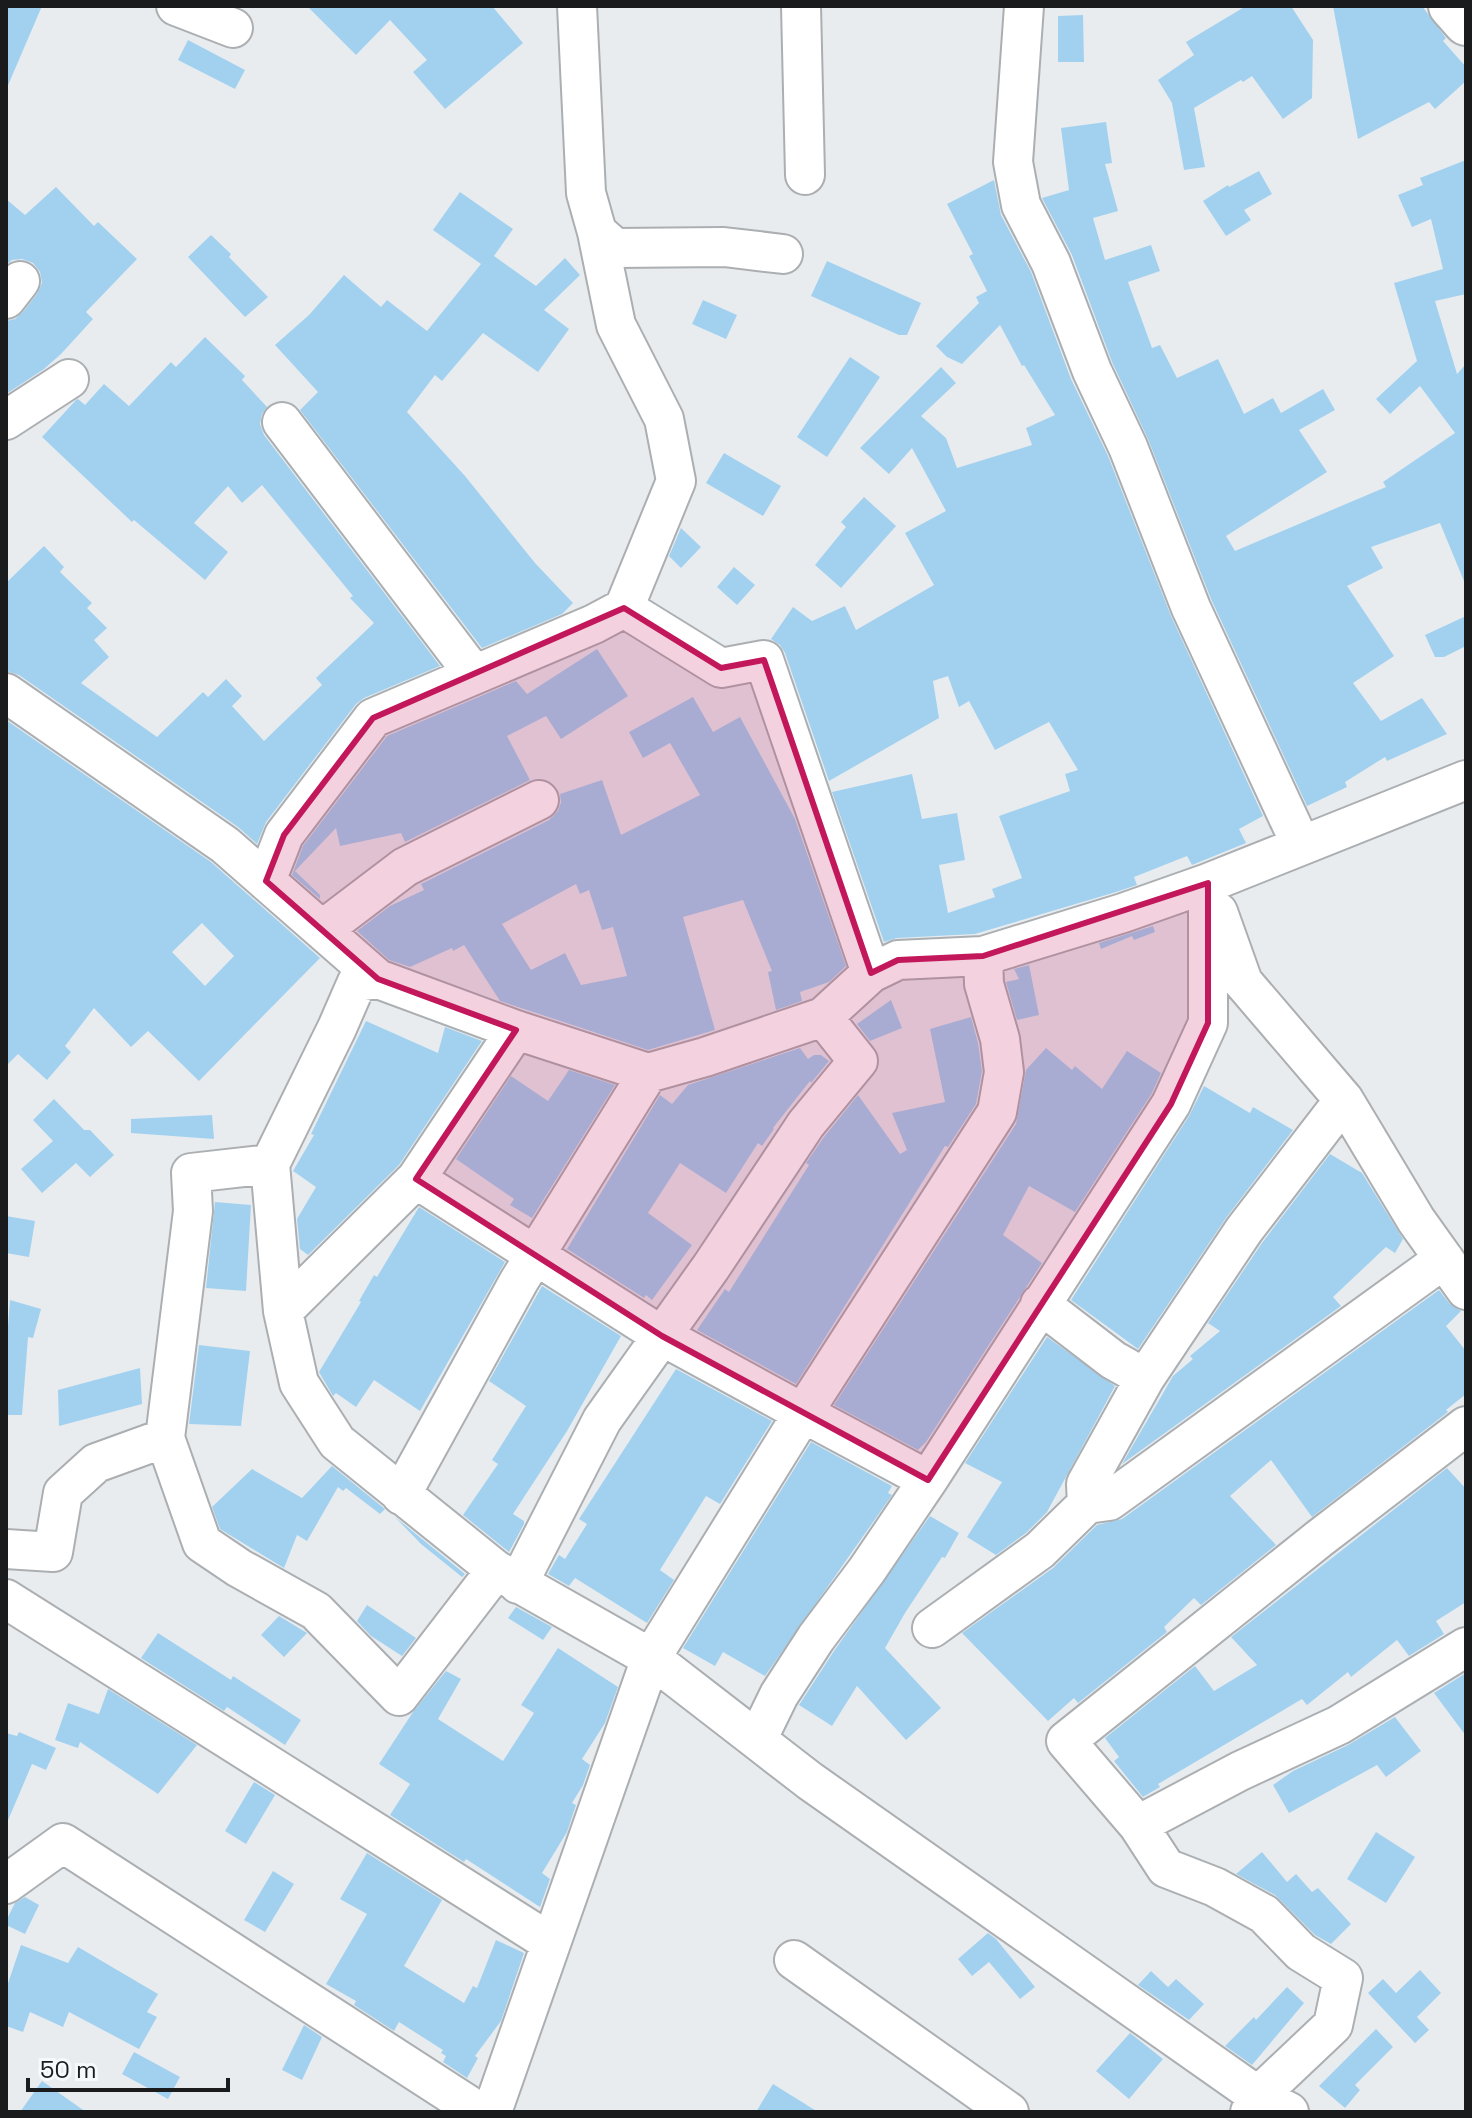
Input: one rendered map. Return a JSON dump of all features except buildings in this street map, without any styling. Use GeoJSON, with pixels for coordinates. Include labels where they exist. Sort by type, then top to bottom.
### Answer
{"type":"FeatureCollection","features":[{"type":"Feature","properties":{"kind":"highway"},"geometry":{"type":"LineString","coordinates":[[1451,6],[1466,23]]}},
{"type":"Feature","properties":{"kind":"street"},"geometry":{"type":"LineString","coordinates":[[176,6],[233,28]]}},
{"type":"Feature","properties":{"kind":"street"},"geometry":{"type":"LineString","coordinates":[[266,881],[284,835],[373,718],[594,624],[624,608],[676,481],[664,419],[616,325],[586,193],[577,6]]}},
{"type":"Feature","properties":{"kind":"street"},"geometry":{"type":"LineString","coordinates":[[801,6],[805,175]]}},
{"type":"Feature","properties":{"kind":"street"},"geometry":{"type":"LineString","coordinates":[[1024,6],[1013,162],[1021,205],[1051,263],[1092,371],[1128,447],[1191,608],[1301,845]]}},
{"type":"Feature","properties":{"kind":"street"},"geometry":{"type":"LineString","coordinates":[[597,232],[615,248],[724,247],[783,254]]}},
{"type":"Feature","properties":{"kind":"street"},"geometry":{"type":"LineString","coordinates":[[6,420],[69,379]]}},
{"type":"Feature","properties":{"kind":"street"},"geometry":{"type":"LineString","coordinates":[[282,422],[473,673]]}},
{"type":"Feature","properties":{"kind":"street"},"geometry":{"type":"LineString","coordinates":[[624,608],[721,668],[764,660],[871,973]]}},
{"type":"Feature","properties":{"kind":"street"},"geometry":{"type":"LineString","coordinates":[[6,693],[225,845],[378,979],[516,1030],[648,1073],[823,1017],[871,973],[898,960],[983,956],[1123,913],[1208,883],[1466,780]]}},
{"type":"Feature","properties":{"kind":"street"},"geometry":{"type":"LineString","coordinates":[[322,930],[405,867],[539,800]]}},
{"type":"Feature","properties":{"kind":"street"},"geometry":{"type":"LineString","coordinates":[[1208,883],[1243,982],[1344,1100],[1416,1220],[1466,1290]]}},
{"type":"Feature","properties":{"kind":"street"},"geometry":{"type":"LineString","coordinates":[[757,1740],[779,1695],[816,1638],[928,1480],[1171,1104],[1208,1023],[1208,883]]}},
{"type":"Feature","properties":{"kind":"street"},"geometry":{"type":"LineString","coordinates":[[492,2112],[651,1658],[803,1413],[997,1112],[1004,1072],[1000,1039],[984,984],[983,956]]}},
{"type":"Feature","properties":{"kind":"street"},"geometry":{"type":"LineString","coordinates":[[378,979],[357,982],[270,1164],[283,1311],[299,1383],[337,1442],[507,1577],[651,1658],[810,1781],[1266,2107],[1333,2025],[1343,1978],[1301,1952],[1264,1914],[1215,1887],[1166,1868],[1138,1825],[1066,1741],[1308,1547],[1466,1426]]}},
{"type":"Feature","properties":{"kind":"street"},"geometry":{"type":"LineString","coordinates":[[270,1164],[191,1173],[193,1211],[165,1438],[202,1543],[239,1568],[316,1611],[399,1696],[507,1577],[602,1420],[806,1124],[858,1061],[823,1017]]}},
{"type":"Feature","properties":{"kind":"street"},"geometry":{"type":"LineString","coordinates":[[283,1311],[416,1179],[516,1030]]}},
{"type":"Feature","properties":{"kind":"street"},"geometry":{"type":"LineString","coordinates":[[401,1495],[535,1255],[648,1073]]}},
{"type":"Feature","properties":{"kind":"street"},"geometry":{"type":"LineString","coordinates":[[1087,1504],[1086,1484],[1145,1378],[1244,1230],[1344,1100]]}},
{"type":"Feature","properties":{"kind":"street"},"geometry":{"type":"LineString","coordinates":[[416,1179],[662,1336],[928,1480]]}},
{"type":"Feature","properties":{"kind":"street"},"geometry":{"type":"LineString","coordinates":[[932,1628],[1040,1550],[1087,1504],[1109,1501],[1444,1259]]}},
{"type":"Feature","properties":{"kind":"street"},"geometry":{"type":"LineString","coordinates":[[1040,1304],[1113,1360],[1145,1378]]}},
{"type":"Feature","properties":{"kind":"street"},"geometry":{"type":"LineString","coordinates":[[6,1549],[53,1552],[63,1493],[96,1463],[165,1438]]}},
{"type":"Feature","properties":{"kind":"street"},"geometry":{"type":"LineString","coordinates":[[6,1599],[551,1943]]}},
{"type":"Feature","properties":{"kind":"street"},"geometry":{"type":"LineString","coordinates":[[1138,1825],[1240,1771],[1339,1725],[1466,1647]]}},
{"type":"Feature","properties":{"kind":"street"},"geometry":{"type":"LineString","coordinates":[[6,1884],[63,1843],[479,2112]]}},
{"type":"Feature","properties":{"kind":"street"},"geometry":{"type":"LineString","coordinates":[[794,1960],[1009,2112]]}},
{"type":"Feature","properties":{"kind":"highlighted area"},"geometry":{"type":"Polygon","coordinates":[[[624,608],[721,668],[764,660],[871,973],[898,960],[983,956],[1208,883],[1208,1023],[1171,1104],[928,1480],[662,1336],[416,1179],[516,1030],[378,979],[266,881],[284,835],[373,718],[624,608]]]}}]}
